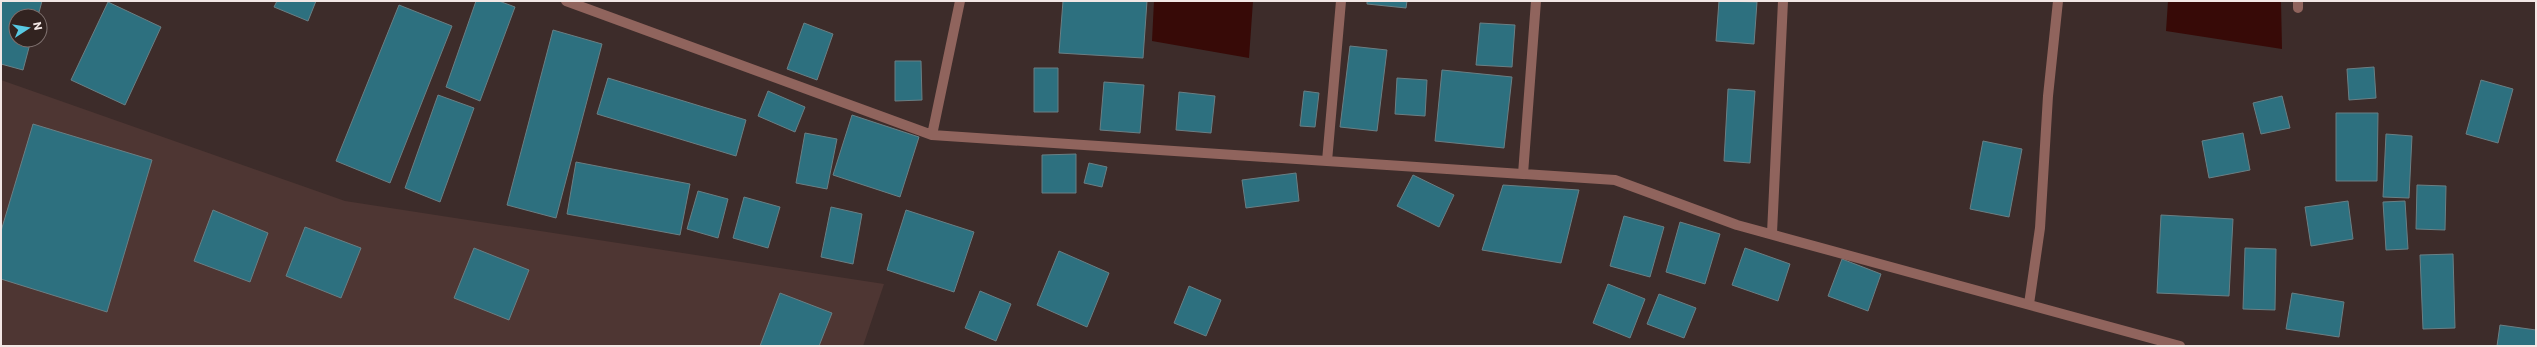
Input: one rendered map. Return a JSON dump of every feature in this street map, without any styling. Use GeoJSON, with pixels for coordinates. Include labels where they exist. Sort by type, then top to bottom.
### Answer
{"type":"FeatureCollection","features":[{"type":"Feature","properties":{"kind":"street"},"geometry":{"type":"LineString","coordinates":[[566,1],[932,135],[1615,180],[1737,225],[1772,233],[2180,346]]}},
{"type":"Feature","properties":{"kind":"street"},"geometry":{"type":"LineString","coordinates":[[932,135],[960,1]]}},
{"type":"Feature","properties":{"kind":"street"},"geometry":{"type":"LineString","coordinates":[[1327,161],[1341,1]]}},
{"type":"Feature","properties":{"kind":"street"},"geometry":{"type":"LineString","coordinates":[[1523,174],[1536,1]]}},
{"type":"Feature","properties":{"kind":"street"},"geometry":{"type":"LineString","coordinates":[[1772,233],[1783,1]]}},
{"type":"Feature","properties":{"kind":"street"},"geometry":{"type":"LineString","coordinates":[[2029,304],[2040,228],[2048,96],[2058,1]]}},
{"type":"Feature","properties":{"kind":"shaded area"},"geometry":{"type":"Polygon","coordinates":[[[1154,1],[1253,1],[1249,58],[1152,41],[1154,1]]]}},
{"type":"Feature","properties":{"kind":"shaded area"},"geometry":{"type":"Polygon","coordinates":[[[2168,1],[2281,1],[2282,49],[2166,31],[2168,1]]]}},
{"type":"Feature","properties":{"kind":"shaded area"},"geometry":{"type":"Polygon","coordinates":[[[1,80],[345,201],[884,284],[863,346],[1,346],[1,80]]]}},
{"type":"Feature","properties":{"kind":"building"},"geometry":{"type":"Polygon","coordinates":[[[1,1],[42,1],[40,8],[8,8],[8,48],[29,48],[23,70],[1,64],[1,1]]]}},
{"type":"Feature","properties":{"kind":"building"},"geometry":{"type":"Polygon","coordinates":[[[277,1],[316,1],[308,21],[274,7],[277,1]]]}},
{"type":"Feature","properties":{"kind":"building"},"geometry":{"type":"Polygon","coordinates":[[[476,1],[499,1],[515,7],[480,101],[446,87],[476,1]]]}},
{"type":"Feature","properties":{"kind":"building"},"geometry":{"type":"Polygon","coordinates":[[[1063,1],[1147,1],[1143,58],[1059,53],[1063,1]]]}},
{"type":"Feature","properties":{"kind":"building"},"geometry":{"type":"Polygon","coordinates":[[[1367,1],[1407,1],[1406,8],[1367,4],[1367,1]]]}},
{"type":"Feature","properties":{"kind":"building"},"geometry":{"type":"Polygon","coordinates":[[[1719,1],[1757,2],[1754,44],[1716,41],[1719,1]]]}},
{"type":"Feature","properties":{"kind":"building"},"geometry":{"type":"Polygon","coordinates":[[[108,2],[161,27],[125,105],[71,80],[108,2]]]}},
{"type":"Feature","properties":{"kind":"building"},"geometry":{"type":"Polygon","coordinates":[[[399,5],[452,26],[390,183],[336,161],[399,5]]]}},
{"type":"Feature","properties":{"kind":"building"},"geometry":{"type":"Polygon","coordinates":[[[804,23],[833,34],[817,80],[787,69],[804,23]]]}},
{"type":"Feature","properties":{"kind":"building"},"geometry":{"type":"Polygon","coordinates":[[[1480,23],[1515,25],[1512,67],[1476,65],[1480,23]]]}},
{"type":"Feature","properties":{"kind":"building"},"geometry":{"type":"Polygon","coordinates":[[[553,30],[602,44],[556,218],[507,205],[553,30]]]}},
{"type":"Feature","properties":{"kind":"building"},"geometry":{"type":"Polygon","coordinates":[[[1350,46],[1387,50],[1377,131],[1340,127],[1350,46]]]}},
{"type":"Feature","properties":{"kind":"building"},"geometry":{"type":"Polygon","coordinates":[[[895,61],[921,61],[922,100],[895,101],[895,61]]]}},
{"type":"Feature","properties":{"kind":"building"},"geometry":{"type":"Polygon","coordinates":[[[2374,67],[2376,98],[2349,100],[2347,69],[2374,67]]]}},
{"type":"Feature","properties":{"kind":"building"},"geometry":{"type":"Polygon","coordinates":[[[1034,68],[1058,68],[1058,112],[1034,112],[1034,68]]]}},
{"type":"Feature","properties":{"kind":"building"},"geometry":{"type":"Polygon","coordinates":[[[1442,70],[1512,77],[1504,148],[1435,141],[1442,70]]]}},
{"type":"Feature","properties":{"kind":"building"},"geometry":{"type":"Polygon","coordinates":[[[608,78],[746,120],[736,156],[597,114],[608,78]]]}},
{"type":"Feature","properties":{"kind":"building"},"geometry":{"type":"Polygon","coordinates":[[[1397,78],[1427,80],[1425,116],[1395,114],[1397,78]]]}},
{"type":"Feature","properties":{"kind":"building"},"geometry":{"type":"Polygon","coordinates":[[[2481,80],[2513,89],[2498,143],[2466,134],[2481,80]]]}},
{"type":"Feature","properties":{"kind":"building"},"geometry":{"type":"Polygon","coordinates":[[[1104,82],[1144,85],[1140,133],[1100,130],[1104,82]]]}},
{"type":"Feature","properties":{"kind":"building"},"geometry":{"type":"Polygon","coordinates":[[[1728,89],[1755,91],[1750,163],[1724,161],[1728,89]]]}},
{"type":"Feature","properties":{"kind":"building"},"geometry":{"type":"Polygon","coordinates":[[[768,91],[805,107],[795,132],[758,116],[768,91]]]}},
{"type":"Feature","properties":{"kind":"building"},"geometry":{"type":"Polygon","coordinates":[[[1304,91],[1319,93],[1315,127],[1300,126],[1304,91]]]}},
{"type":"Feature","properties":{"kind":"building"},"geometry":{"type":"Polygon","coordinates":[[[1179,92],[1215,96],[1211,133],[1176,130],[1179,92]]]}},
{"type":"Feature","properties":{"kind":"building"},"geometry":{"type":"Polygon","coordinates":[[[438,95],[474,108],[440,202],[405,188],[438,95]]]}},
{"type":"Feature","properties":{"kind":"building"},"geometry":{"type":"Polygon","coordinates":[[[2282,96],[2290,128],[2261,134],[2253,103],[2282,96]]]}},
{"type":"Feature","properties":{"kind":"building"},"geometry":{"type":"Polygon","coordinates":[[[2336,113],[2378,113],[2377,181],[2336,181],[2336,113]]]}},
{"type":"Feature","properties":{"kind":"building"},"geometry":{"type":"Polygon","coordinates":[[[852,115],[919,137],[900,197],[833,175],[852,115]]]}},
{"type":"Feature","properties":{"kind":"building"},"geometry":{"type":"Polygon","coordinates":[[[33,124],[152,160],[107,312],[1,279],[1,231],[33,124]]]}},
{"type":"Feature","properties":{"kind":"building"},"geometry":{"type":"Polygon","coordinates":[[[805,133],[837,139],[827,189],[796,183],[805,133]]]}},
{"type":"Feature","properties":{"kind":"building"},"geometry":{"type":"Polygon","coordinates":[[[2243,133],[2250,170],[2209,178],[2202,141],[2243,133]]]}},
{"type":"Feature","properties":{"kind":"building"},"geometry":{"type":"Polygon","coordinates":[[[2386,134],[2412,136],[2409,198],[2383,197],[2386,134]]]}},
{"type":"Feature","properties":{"kind":"building"},"geometry":{"type":"Polygon","coordinates":[[[1983,141],[2022,149],[2009,217],[1970,209],[1983,141]]]}},
{"type":"Feature","properties":{"kind":"building"},"geometry":{"type":"Polygon","coordinates":[[[1076,154],[1076,193],[1042,193],[1042,155],[1076,154]]]}},
{"type":"Feature","properties":{"kind":"building"},"geometry":{"type":"Polygon","coordinates":[[[576,162],[690,184],[680,235],[567,214],[576,162]]]}},
{"type":"Feature","properties":{"kind":"building"},"geometry":{"type":"Polygon","coordinates":[[[1089,163],[1107,167],[1102,187],[1084,183],[1089,163]]]}},
{"type":"Feature","properties":{"kind":"building"},"geometry":{"type":"Polygon","coordinates":[[[1296,173],[1299,201],[1246,208],[1242,180],[1296,173]]]}},
{"type":"Feature","properties":{"kind":"building"},"geometry":{"type":"Polygon","coordinates":[[[1413,175],[1454,195],[1439,227],[1397,206],[1413,175]]]}},
{"type":"Feature","properties":{"kind":"building"},"geometry":{"type":"Polygon","coordinates":[[[1503,185],[1579,190],[1561,263],[1482,250],[1503,185]]]}},
{"type":"Feature","properties":{"kind":"building"},"geometry":{"type":"Polygon","coordinates":[[[2417,185],[2446,186],[2445,230],[2416,229],[2417,185]]]}},
{"type":"Feature","properties":{"kind":"building"},"geometry":{"type":"Polygon","coordinates":[[[698,191],[728,199],[718,238],[687,229],[698,191]]]}},
{"type":"Feature","properties":{"kind":"building"},"geometry":{"type":"Polygon","coordinates":[[[744,197],[780,207],[768,248],[733,238],[744,197]]]}},
{"type":"Feature","properties":{"kind":"building"},"geometry":{"type":"Polygon","coordinates":[[[2348,201],[2353,239],[2311,246],[2305,207],[2348,201]]]}},
{"type":"Feature","properties":{"kind":"building"},"geometry":{"type":"Polygon","coordinates":[[[2405,201],[2408,249],[2386,250],[2383,202],[2405,201]]]}},
{"type":"Feature","properties":{"kind":"building"},"geometry":{"type":"Polygon","coordinates":[[[831,207],[862,214],[853,264],[821,257],[831,207]]]}},
{"type":"Feature","properties":{"kind":"building"},"geometry":{"type":"Polygon","coordinates":[[[213,210],[268,233],[250,282],[194,261],[213,210]]]}},
{"type":"Feature","properties":{"kind":"building"},"geometry":{"type":"Polygon","coordinates":[[[906,210],[974,232],[954,292],[887,270],[906,210]]]}},
{"type":"Feature","properties":{"kind":"building"},"geometry":{"type":"Polygon","coordinates":[[[2161,215],[2233,219],[2229,296],[2157,293],[2161,215]]]}},
{"type":"Feature","properties":{"kind":"building"},"geometry":{"type":"Polygon","coordinates":[[[1624,216],[1664,227],[1650,277],[1610,266],[1624,216]]]}},
{"type":"Feature","properties":{"kind":"building"},"geometry":{"type":"Polygon","coordinates":[[[1680,222],[1720,234],[1705,284],[1666,272],[1680,222]]]}},
{"type":"Feature","properties":{"kind":"building"},"geometry":{"type":"Polygon","coordinates":[[[305,227],[361,248],[341,298],[286,276],[305,227]]]}},
{"type":"Feature","properties":{"kind":"building"},"geometry":{"type":"Polygon","coordinates":[[[474,248],[529,270],[509,320],[454,298],[474,248]]]}},
{"type":"Feature","properties":{"kind":"building"},"geometry":{"type":"Polygon","coordinates":[[[1745,248],[1790,264],[1778,301],[1732,285],[1745,248]]]}},
{"type":"Feature","properties":{"kind":"building"},"geometry":{"type":"Polygon","coordinates":[[[2245,248],[2276,249],[2275,310],[2243,309],[2245,248]]]}},
{"type":"Feature","properties":{"kind":"building"},"geometry":{"type":"Polygon","coordinates":[[[1059,251],[1109,273],[1087,327],[1037,305],[1059,251]]]}},
{"type":"Feature","properties":{"kind":"building"},"geometry":{"type":"Polygon","coordinates":[[[2453,254],[2455,328],[2423,329],[2420,255],[2453,254]]]}},
{"type":"Feature","properties":{"kind":"building"},"geometry":{"type":"Polygon","coordinates":[[[1842,259],[1881,274],[1868,311],[1828,296],[1842,259]]]}},
{"type":"Feature","properties":{"kind":"building"},"geometry":{"type":"Polygon","coordinates":[[[1608,284],[1645,299],[1630,338],[1593,323],[1608,284]]]}},
{"type":"Feature","properties":{"kind":"building"},"geometry":{"type":"Polygon","coordinates":[[[1189,286],[1221,300],[1206,336],[1174,323],[1189,286]]]}},
{"type":"Feature","properties":{"kind":"building"},"geometry":{"type":"Polygon","coordinates":[[[980,291],[1011,304],[996,341],[965,328],[980,291]]]}},
{"type":"Feature","properties":{"kind":"building"},"geometry":{"type":"Polygon","coordinates":[[[780,293],[832,313],[819,346],[760,346],[780,293]]]}},
{"type":"Feature","properties":{"kind":"building"},"geometry":{"type":"Polygon","coordinates":[[[2292,293],[2344,302],[2339,337],[2286,329],[2292,293]]]}},
{"type":"Feature","properties":{"kind":"building"},"geometry":{"type":"Polygon","coordinates":[[[1659,294],[1696,308],[1684,338],[1647,324],[1659,294]]]}},
{"type":"Feature","properties":{"kind":"building"},"geometry":{"type":"Polygon","coordinates":[[[2500,325],[2536,330],[2536,346],[2497,346],[2500,325]]]}}]}
